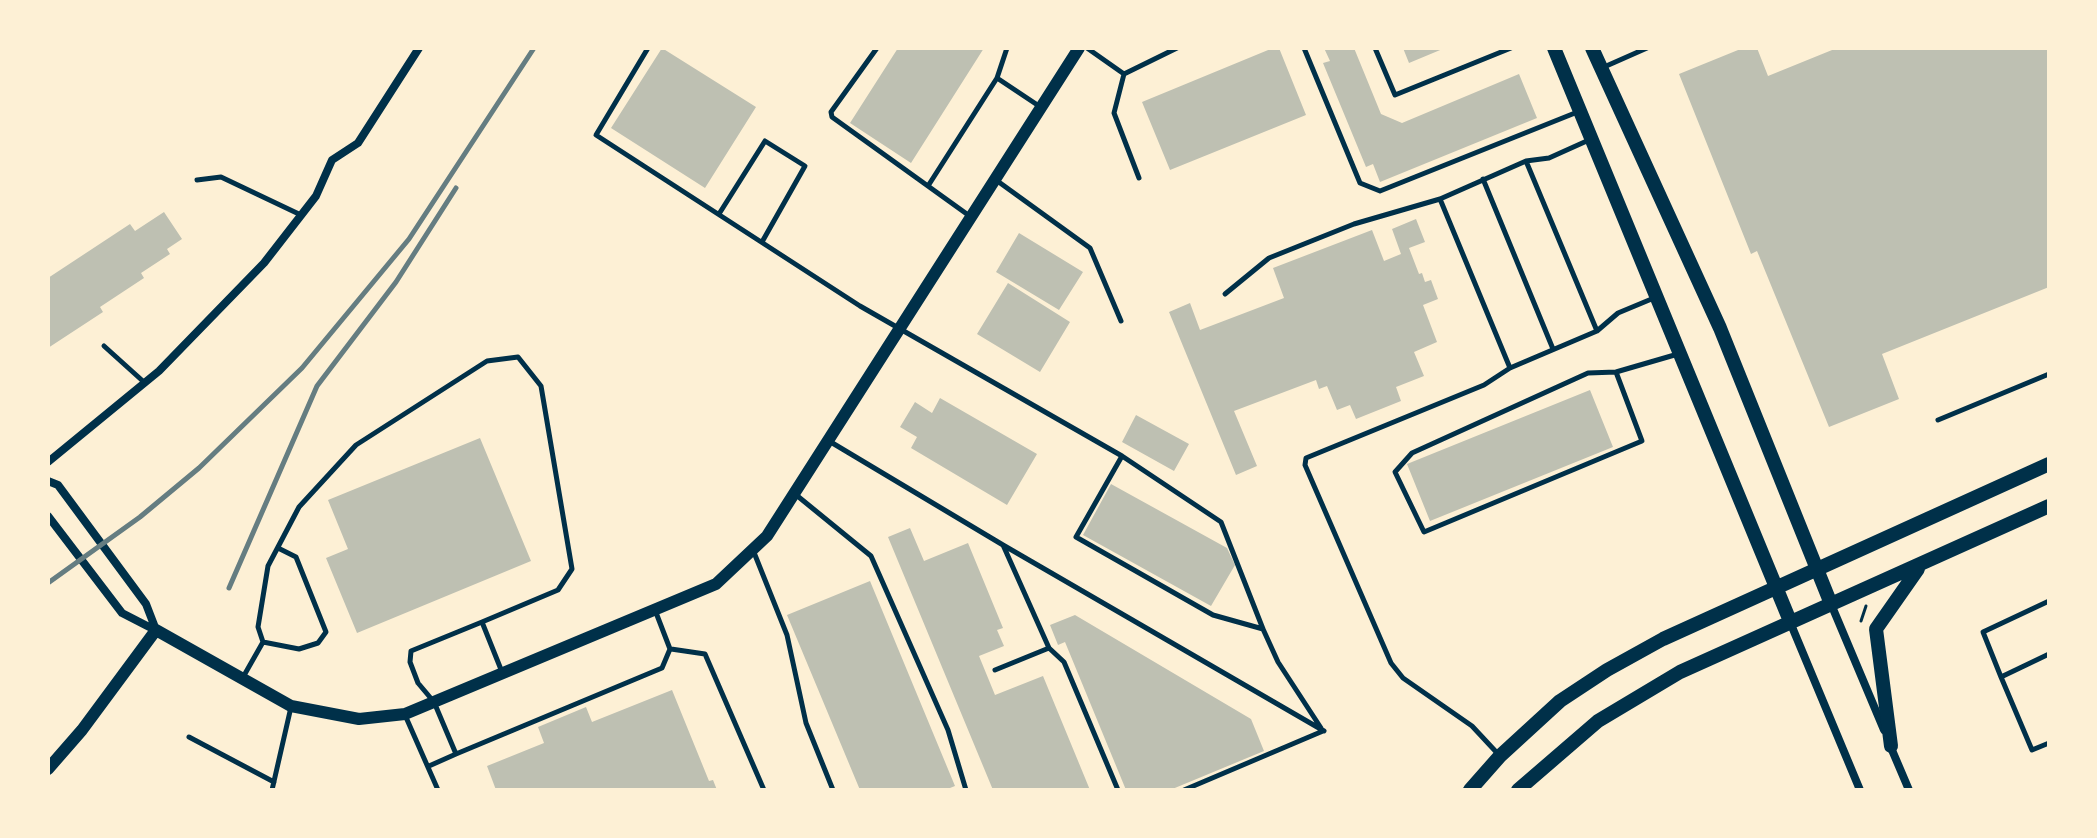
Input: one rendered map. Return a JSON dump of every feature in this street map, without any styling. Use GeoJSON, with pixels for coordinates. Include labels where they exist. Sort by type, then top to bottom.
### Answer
{"type":"FeatureCollection","features":[{"type":"Feature","properties":{"kind":"main road"},"geometry":{"type":"LineString","coordinates":[[1554,48],[1790,621]]}},
{"type":"Feature","properties":{"kind":"main road"},"geometry":{"type":"LineString","coordinates":[[1592,48],[1720,328],[1831,604]]}},
{"type":"Feature","properties":{"kind":"main road"},"geometry":{"type":"LineString","coordinates":[[1470,790],[1500,756],[1560,701],[1607,670],[1663,639],[2049,464]]}},
{"type":"Feature","properties":{"kind":"main road"},"geometry":{"type":"LineString","coordinates":[[1518,790],[1576,737],[1680,672],[2049,506]]}},
{"type":"Feature","properties":{"kind":"main road"},"geometry":{"type":"LineString","coordinates":[[1891,746],[1876,629],[1898,592],[1920,566]]}},
{"type":"Feature","properties":{"kind":"street"},"geometry":{"type":"LineString","coordinates":[[48,462],[145,383],[213,318],[316,196],[332,160],[358,143],[419,48]]}},
{"type":"Feature","properties":{"kind":"street"},"geometry":{"type":"LineString","coordinates":[[48,516],[122,613],[291,706],[359,719],[405,714],[716,584],[767,536],[1079,48]]}},
{"type":"Feature","properties":{"kind":"street"},"geometry":{"type":"LineString","coordinates":[[48,481],[58,485],[146,604],[156,630]]}},
{"type":"Feature","properties":{"kind":"street"},"geometry":{"type":"LineString","coordinates":[[1831,604],[1909,790]]}},
{"type":"Feature","properties":{"kind":"street"},"geometry":{"type":"LineString","coordinates":[[1790,621],[1860,790]]}},
{"type":"Feature","properties":{"kind":"street"},"geometry":{"type":"LineString","coordinates":[[48,769],[82,730],[156,630]]}},
{"type":"Feature","properties":{"kind":"lane"},"geometry":{"type":"LineString","coordinates":[[648,48],[596,135],[860,306],[1122,456],[1221,522],[1278,662],[1324,731]]}},
{"type":"Feature","properties":{"kind":"lane"},"geometry":{"type":"LineString","coordinates":[[877,48],[831,112],[832,117],[972,218]]}},
{"type":"Feature","properties":{"kind":"lane"},"geometry":{"type":"LineString","coordinates":[[928,186],[997,78],[1007,48]]}},
{"type":"Feature","properties":{"kind":"lane"},"geometry":{"type":"LineString","coordinates":[[1087,48],[1124,74]]}},
{"type":"Feature","properties":{"kind":"lane"},"geometry":{"type":"LineString","coordinates":[[1139,178],[1114,113],[1124,74],[1177,48]]}},
{"type":"Feature","properties":{"kind":"lane"},"geometry":{"type":"LineString","coordinates":[[1304,48],[1360,183],[1380,191],[1580,110]]}},
{"type":"Feature","properties":{"kind":"lane"},"geometry":{"type":"LineString","coordinates":[[1375,48],[1395,95],[1511,48]]}},
{"type":"Feature","properties":{"kind":"lane"},"geometry":{"type":"LineString","coordinates":[[1601,68],[1647,48]]}},
{"type":"Feature","properties":{"kind":"lane"},"geometry":{"type":"LineString","coordinates":[[997,78],[1041,107]]}},
{"type":"Feature","properties":{"kind":"lane"},"geometry":{"type":"LineString","coordinates":[[1225,294],[1269,258],[1354,224],[1440,199],[1526,161],[1549,158],[1591,139]]}},
{"type":"Feature","properties":{"kind":"lane"},"geometry":{"type":"LineString","coordinates":[[719,214],[765,141],[805,166],[762,242]]}},
{"type":"Feature","properties":{"kind":"lane"},"geometry":{"type":"LineString","coordinates":[[1526,161],[1597,331]]}},
{"type":"Feature","properties":{"kind":"lane"},"geometry":{"type":"LineString","coordinates":[[197,180],[221,177],[301,215]]}},
{"type":"Feature","properties":{"kind":"lane"},"geometry":{"type":"LineString","coordinates":[[1483,179],[1553,349]]}},
{"type":"Feature","properties":{"kind":"lane"},"geometry":{"type":"LineString","coordinates":[[996,180],[1090,248],[1121,321]]}},
{"type":"Feature","properties":{"kind":"lane"},"geometry":{"type":"LineString","coordinates":[[1440,199],[1510,368]]}},
{"type":"Feature","properties":{"kind":"lane"},"geometry":{"type":"LineString","coordinates":[[1500,756],[1472,726],[1403,678],[1391,663],[1305,465],[1306,458],[1484,385],[1510,368],[1597,331],[1618,313],[1654,297]]}},
{"type":"Feature","properties":{"kind":"lane"},"geometry":{"type":"LineString","coordinates":[[104,346],[145,383]]}},
{"type":"Feature","properties":{"kind":"lane"},"geometry":{"type":"LineString","coordinates":[[1616,372],[1642,441],[1424,532],[1395,472],[1412,453],[1588,373],[1616,372],[1679,354]]}},
{"type":"Feature","properties":{"kind":"lane"},"geometry":{"type":"LineString","coordinates":[[242,680],[263,642],[258,627],[268,566],[299,507],[356,445],[487,361],[518,357],[541,386],[572,569],[558,590],[411,651],[410,662],[418,683],[434,702],[456,754]]}},
{"type":"Feature","properties":{"kind":"lane"},"geometry":{"type":"LineString","coordinates":[[1938,420],[2049,374]]}},
{"type":"Feature","properties":{"kind":"lane"},"geometry":{"type":"LineString","coordinates":[[828,441],[1324,731]]}},
{"type":"Feature","properties":{"kind":"lane"},"geometry":{"type":"LineString","coordinates":[[1122,456],[1076,537],[1213,615],[1263,629]]}},
{"type":"Feature","properties":{"kind":"lane"},"geometry":{"type":"LineString","coordinates":[[794,493],[871,556],[948,730],[966,790]]}},
{"type":"Feature","properties":{"kind":"lane"},"geometry":{"type":"LineString","coordinates":[[1003,545],[1049,648],[1064,662],[1118,790]]}},
{"type":"Feature","properties":{"kind":"lane"},"geometry":{"type":"LineString","coordinates":[[263,642],[299,649],[318,643],[326,632],[296,557],[278,548]]}},
{"type":"Feature","properties":{"kind":"lane"},"geometry":{"type":"LineString","coordinates":[[753,549],[787,635],[806,723],[833,790]]}},
{"type":"Feature","properties":{"kind":"lane"},"geometry":{"type":"LineString","coordinates":[[2049,601],[1983,632],[2032,750],[2049,743]]}},
{"type":"Feature","properties":{"kind":"lane"},"geometry":{"type":"LineString","coordinates":[[429,766],[662,668],[670,649],[655,610]]}},
{"type":"Feature","properties":{"kind":"lane"},"geometry":{"type":"LineString","coordinates":[[482,622],[502,673]]}},
{"type":"Feature","properties":{"kind":"lane"},"geometry":{"type":"LineString","coordinates":[[995,670],[1049,648]]}},
{"type":"Feature","properties":{"kind":"lane"},"geometry":{"type":"LineString","coordinates":[[670,649],[705,654],[764,790]]}},
{"type":"Feature","properties":{"kind":"lane"},"geometry":{"type":"LineString","coordinates":[[2001,677],[2049,654]]}},
{"type":"Feature","properties":{"kind":"lane"},"geometry":{"type":"LineString","coordinates":[[272,790],[291,706]]}},
{"type":"Feature","properties":{"kind":"lane"},"geometry":{"type":"LineString","coordinates":[[405,714],[438,790]]}},
{"type":"Feature","properties":{"kind":"lane"},"geometry":{"type":"LineString","coordinates":[[1184,790],[1324,731]]}},
{"type":"Feature","properties":{"kind":"lane"},"geometry":{"type":"LineString","coordinates":[[189,737],[274,782]]}},
{"type":"Feature","properties":{"kind":"path"},"geometry":{"type":"LineString","coordinates":[[1861,621],[1868,603]]}},
{"type":"Feature","properties":{"kind":"building"},"geometry":{"type":"Polygon","coordinates":[[[662,48],[756,107],[705,188],[611,128],[662,48]]]}},
{"type":"Feature","properties":{"kind":"building"},"geometry":{"type":"Polygon","coordinates":[[[898,48],[984,48],[911,163],[850,123],[898,48]]]}},
{"type":"Feature","properties":{"kind":"building"},"geometry":{"type":"Polygon","coordinates":[[[1279,48],[1306,115],[1170,170],[1142,102],[1279,48]]]}},
{"type":"Feature","properties":{"kind":"building"},"geometry":{"type":"Polygon","coordinates":[[[1324,48],[1354,48],[1381,114],[1402,123],[1519,74],[1537,118],[1380,182],[1373,164],[1366,167],[1323,63],[1330,61],[1324,48]]]}},
{"type":"Feature","properties":{"kind":"building"},"geometry":{"type":"Polygon","coordinates":[[[1403,48],[1445,48],[1409,63],[1403,48]]]}},
{"type":"Feature","properties":{"kind":"building"},"geometry":{"type":"Polygon","coordinates":[[[1743,48],[1757,48],[1768,76],[1837,48],[2049,48],[2049,287],[1882,354],[1899,399],[1829,427],[1757,251],[1751,254],[1679,74],[1743,48]]]}},
{"type":"Feature","properties":{"kind":"building"},"geometry":{"type":"Polygon","coordinates":[[[164,212],[182,239],[167,249],[170,254],[141,273],[144,278],[100,307],[103,312],[48,348],[48,278],[130,224],[135,231],[164,212]]]}},
{"type":"Feature","properties":{"kind":"building"},"geometry":{"type":"Polygon","coordinates":[[[1416,219],[1425,242],[1409,248],[1419,274],[1422,273],[1425,282],[1431,280],[1438,299],[1423,305],[1437,342],[1414,352],[1424,376],[1396,387],[1401,401],[1356,419],[1350,405],[1337,410],[1327,386],[1319,389],[1316,380],[1234,411],[1257,466],[1236,475],[1169,312],[1190,303],[1200,330],[1284,298],[1273,268],[1372,230],[1384,261],[1401,254],[1392,229],[1416,219]]]}},
{"type":"Feature","properties":{"kind":"building"},"geometry":{"type":"Polygon","coordinates":[[[1019,233],[1083,272],[1059,310],[996,272],[1019,233]]]}},
{"type":"Feature","properties":{"kind":"building"},"geometry":{"type":"Polygon","coordinates":[[[1008,283],[1070,322],[1040,372],[977,334],[1008,283]]]}},
{"type":"Feature","properties":{"kind":"building"},"geometry":{"type":"Polygon","coordinates":[[[1590,390],[1613,447],[1430,521],[1407,464],[1590,390]]]}},
{"type":"Feature","properties":{"kind":"building"},"geometry":{"type":"Polygon","coordinates":[[[940,398],[1037,454],[1007,505],[911,448],[917,437],[900,427],[915,402],[932,413],[940,398]]]}},
{"type":"Feature","properties":{"kind":"building"},"geometry":{"type":"Polygon","coordinates":[[[1136,415],[1189,444],[1174,471],[1122,442],[1136,415]]]}},
{"type":"Feature","properties":{"kind":"building"},"geometry":{"type":"Polygon","coordinates":[[[480,438],[531,561],[357,633],[326,558],[348,549],[328,500],[480,438]]]}},
{"type":"Feature","properties":{"kind":"building"},"geometry":{"type":"Polygon","coordinates":[[[1111,484],[1227,548],[1235,565],[1211,606],[1083,535],[1111,484]]]}},
{"type":"Feature","properties":{"kind":"building"},"geometry":{"type":"Polygon","coordinates":[[[910,528],[924,561],[968,543],[1003,628],[997,630],[1004,646],[979,656],[995,695],[1043,676],[1090,790],[993,790],[888,537],[910,528]]]}},
{"type":"Feature","properties":{"kind":"building"},"geometry":{"type":"Polygon","coordinates":[[[870,581],[955,786],[945,790],[860,790],[787,615],[870,581]]]}},
{"type":"Feature","properties":{"kind":"building"},"geometry":{"type":"Polygon","coordinates":[[[1075,615],[1251,719],[1264,751],[1170,790],[1126,790],[1065,642],[1058,645],[1050,625],[1075,615]]]}},
{"type":"Feature","properties":{"kind":"building"},"geometry":{"type":"Polygon","coordinates":[[[672,690],[709,781],[713,780],[717,790],[496,790],[487,766],[544,743],[538,727],[586,707],[592,722],[672,690]]]}},
{"type":"Feature","properties":{"kind":"railway"},"geometry":{"type":"LineString","coordinates":[[48,583],[140,517],[199,468],[302,368],[409,239],[534,48]]}},
{"type":"Feature","properties":{"kind":"railway"},"geometry":{"type":"LineString","coordinates":[[229,588],[317,386],[396,282],[456,188]]}}]}
